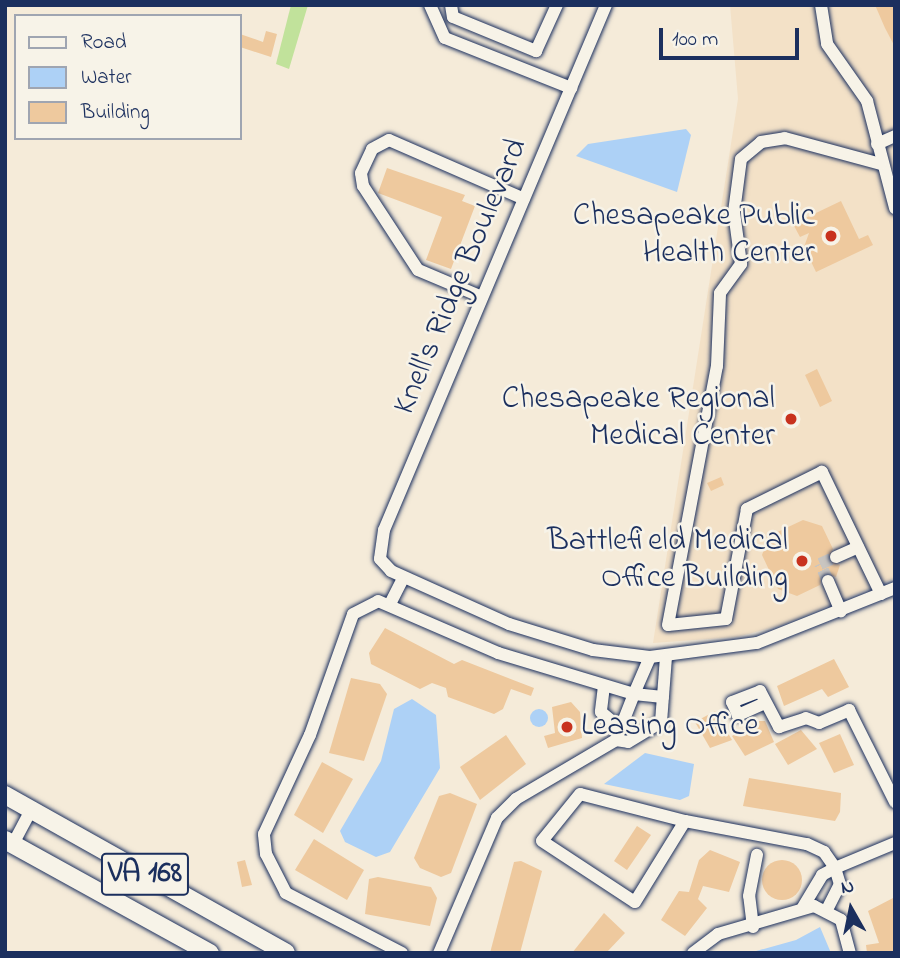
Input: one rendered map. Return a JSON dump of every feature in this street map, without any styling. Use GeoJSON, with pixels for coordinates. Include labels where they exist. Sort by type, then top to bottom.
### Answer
{"type":"FeatureCollection","features":[{"type":"Feature","properties":{"kind":"highway","name":"VA 168"},"geometry":{"type":"LineString","coordinates":[[5,796],[286,953]]}},
{"type":"Feature","properties":{"kind":"highway","name":"VA 168"},"geometry":{"type":"LineString","coordinates":[[9,842],[210,953]]}},
{"type":"Feature","properties":{"kind":"street"},"geometry":{"type":"LineString","coordinates":[[430,5],[445,38],[571,88]]}},
{"type":"Feature","properties":{"kind":"street"},"geometry":{"type":"LineString","coordinates":[[451,5],[453,17],[536,51],[557,5]]}},
{"type":"Feature","properties":{"kind":"street","name":"Knell's Ridge Boulevard"},"geometry":{"type":"LineString","coordinates":[[404,577],[380,559],[384,530],[604,11],[612,5]]}},
{"type":"Feature","properties":{"kind":"street"},"geometry":{"type":"LineString","coordinates":[[821,5],[827,44],[867,101],[881,164],[889,176],[895,208]]}},
{"type":"Feature","properties":{"kind":"street"},"geometry":{"type":"LineString","coordinates":[[877,144],[895,136]]}},
{"type":"Feature","properties":{"kind":"street"},"geometry":{"type":"LineString","coordinates":[[881,164],[785,138],[761,142],[741,159],[734,212],[741,264],[720,293],[717,366],[668,625],[726,619],[747,509],[822,472],[881,594]]}},
{"type":"Feature","properties":{"kind":"street"},"geometry":{"type":"LineString","coordinates":[[482,297],[418,270],[363,186],[361,173],[372,149],[389,140],[524,200]]}},
{"type":"Feature","properties":{"kind":"street"},"geometry":{"type":"LineString","coordinates":[[836,557],[858,547]]}},
{"type":"Feature","properties":{"kind":"street"},"geometry":{"type":"LineString","coordinates":[[390,604],[404,577],[556,640],[650,657],[666,657],[757,643],[895,589]]}},
{"type":"Feature","properties":{"kind":"street"},"geometry":{"type":"LineString","coordinates":[[828,581],[841,611]]}},
{"type":"Feature","properties":{"kind":"street"},"geometry":{"type":"LineString","coordinates":[[402,953],[286,893],[266,854],[264,834],[310,735],[353,614],[367,603],[390,604],[498,653],[604,686],[634,694],[663,697]]}},
{"type":"Feature","properties":{"kind":"street"},"geometry":{"type":"LineString","coordinates":[[439,953],[497,818],[516,799],[618,734],[650,657]]}},
{"type":"Feature","properties":{"kind":"street"},"geometry":{"type":"LineString","coordinates":[[604,686],[601,712],[628,742],[661,722],[666,657]]}},
{"type":"Feature","properties":{"kind":"street"},"geometry":{"type":"LineString","coordinates":[[765,703],[779,727],[806,718],[819,723],[849,710],[895,802]]}},
{"type":"Feature","properties":{"kind":"street"},"geometry":{"type":"LineString","coordinates":[[685,821],[635,902],[542,841],[580,794],[685,821],[807,844],[824,852],[835,868],[840,884],[827,909]]}},
{"type":"Feature","properties":{"kind":"street"},"geometry":{"type":"LineString","coordinates":[[9,842],[31,810]]}},
{"type":"Feature","properties":{"kind":"street"},"geometry":{"type":"LineString","coordinates":[[803,907],[822,875],[895,843]]}},
{"type":"Feature","properties":{"kind":"street"},"geometry":{"type":"LineString","coordinates":[[753,927],[749,896],[757,855]]}},
{"type":"Feature","properties":{"kind":"street"},"geometry":{"type":"LineString","coordinates":[[693,953],[718,934],[753,927],[803,907],[827,909],[845,926],[850,953]]}},
{"type":"Feature","properties":{"kind":"shaded area","name":"Chesapeake Regional Medical Center"},"geometry":{"type":"Polygon","coordinates":[[[730,5],[895,5],[895,578],[782,625],[737,637],[653,643],[738,99],[730,5]]]}},
{"type":"Feature","properties":{"kind":"green space"},"geometry":{"type":"Polygon","coordinates":[[[291,5],[308,5],[289,69],[276,64],[291,5]]]}},
{"type":"Feature","properties":{"kind":"water"},"geometry":{"type":"Polygon","coordinates":[[[686,129],[691,135],[677,192],[576,156],[588,144],[686,129]]]}},
{"type":"Feature","properties":{"kind":"water"},"geometry":{"type":"Polygon","coordinates":[[[412,699],[436,715],[440,768],[390,852],[376,857],[345,842],[340,831],[381,761],[394,709],[412,699]]]}},
{"type":"Feature","properties":{"kind":"water"},"geometry":{"type":"Polygon","coordinates":[[[539,709],[545,712],[548,718],[545,724],[539,727],[533,724],[530,718],[533,712],[539,709]]]}},
{"type":"Feature","properties":{"kind":"water"},"geometry":{"type":"Polygon","coordinates":[[[645,753],[694,764],[689,796],[680,800],[604,784],[645,753]]]}},
{"type":"Feature","properties":{"kind":"water"},"geometry":{"type":"Polygon","coordinates":[[[820,927],[831,953],[749,953],[796,940],[820,927]]]}},
{"type":"Feature","properties":{"kind":"building"},"geometry":{"type":"Polygon","coordinates":[[[875,5],[895,5],[895,47],[885,28],[875,5]]]}},
{"type":"Feature","properties":{"kind":"building"},"geometry":{"type":"Polygon","coordinates":[[[266,31],[277,34],[271,57],[242,48],[242,35],[263,42],[266,31]]]}},
{"type":"Feature","properties":{"kind":"building"},"geometry":{"type":"Polygon","coordinates":[[[387,168],[465,195],[462,201],[475,206],[451,269],[426,260],[442,217],[378,193],[387,168]]]}},
{"type":"Feature","properties":{"kind":"building","name":"Chesapeake Public Health Center"},"geometry":{"type":"Polygon","coordinates":[[[841,201],[859,239],[868,235],[873,245],[816,272],[804,247],[809,233],[800,237],[793,224],[841,201]]]}},
{"type":"Feature","properties":{"kind":"building"},"geometry":{"type":"Polygon","coordinates":[[[817,369],[832,401],[820,407],[805,375],[817,369]]]}},
{"type":"Feature","properties":{"kind":"building"},"geometry":{"type":"Polygon","coordinates":[[[721,477],[724,485],[711,491],[707,483],[721,477]]]}},
{"type":"Feature","properties":{"kind":"building","name":"Battlefield Medical Office Building"},"geometry":{"type":"Polygon","coordinates":[[[803,520],[822,526],[833,549],[828,560],[840,565],[836,577],[824,573],[820,585],[797,596],[778,589],[762,555],[769,536],[803,520]]]}},
{"type":"Feature","properties":{"kind":"building"},"geometry":{"type":"Polygon","coordinates":[[[385,628],[454,664],[462,660],[534,688],[531,696],[511,689],[503,709],[494,714],[448,697],[446,688],[432,683],[420,689],[371,664],[369,653],[385,628]]]}},
{"type":"Feature","properties":{"kind":"building"},"geometry":{"type":"Polygon","coordinates":[[[834,659],[849,687],[828,697],[822,689],[784,706],[777,686],[834,659]]]}},
{"type":"Feature","properties":{"kind":"building"},"geometry":{"type":"Polygon","coordinates":[[[351,678],[380,684],[387,694],[364,761],[329,753],[351,678]]]}},
{"type":"Feature","properties":{"kind":"building","name":"Leasing Office"},"geometry":{"type":"Polygon","coordinates":[[[571,702],[580,712],[582,738],[548,748],[544,736],[555,733],[552,707],[571,702]]]}},
{"type":"Feature","properties":{"kind":"building"},"geometry":{"type":"Polygon","coordinates":[[[715,711],[732,740],[710,748],[695,722],[715,711]]]}},
{"type":"Feature","properties":{"kind":"building"},"geometry":{"type":"Polygon","coordinates":[[[758,721],[765,721],[774,742],[745,756],[732,736],[758,721]]]}},
{"type":"Feature","properties":{"kind":"building"},"geometry":{"type":"Polygon","coordinates":[[[801,730],[817,749],[788,765],[775,744],[801,730]]]}},
{"type":"Feature","properties":{"kind":"building"},"geometry":{"type":"Polygon","coordinates":[[[840,734],[854,765],[834,773],[819,743],[840,734]]]}},
{"type":"Feature","properties":{"kind":"building"},"geometry":{"type":"Polygon","coordinates":[[[506,735],[526,764],[480,800],[460,767],[506,735]]]}},
{"type":"Feature","properties":{"kind":"building"},"geometry":{"type":"Polygon","coordinates":[[[322,762],[353,779],[323,833],[294,815],[322,762]]]}},
{"type":"Feature","properties":{"kind":"building"},"geometry":{"type":"Polygon","coordinates":[[[749,778],[841,793],[840,812],[835,821],[743,806],[749,778]]]}},
{"type":"Feature","properties":{"kind":"building"},"geometry":{"type":"Polygon","coordinates":[[[450,793],[477,804],[451,873],[441,877],[420,868],[414,858],[439,796],[450,793]]]}},
{"type":"Feature","properties":{"kind":"building","name":"Leasing Office"},"geometry":{"type":"Polygon","coordinates":[[[637,826],[651,835],[627,870],[614,861],[637,826]]]}},
{"type":"Feature","properties":{"kind":"building"},"geometry":{"type":"Polygon","coordinates":[[[314,839],[364,870],[347,900],[295,870],[314,839]]]}},
{"type":"Feature","properties":{"kind":"building"},"geometry":{"type":"Polygon","coordinates":[[[710,850],[740,862],[729,892],[703,886],[698,899],[707,908],[685,936],[661,920],[679,891],[689,892],[699,860],[710,850]]]}},
{"type":"Feature","properties":{"kind":"building"},"geometry":{"type":"Polygon","coordinates":[[[245,860],[252,885],[242,887],[237,862],[245,860]]]}},
{"type":"Feature","properties":{"kind":"building"},"geometry":{"type":"Polygon","coordinates":[[[782,860],[796,866],[802,880],[796,894],[782,900],[768,894],[762,880],[768,866],[782,860]]]}},
{"type":"Feature","properties":{"kind":"building"},"geometry":{"type":"Polygon","coordinates":[[[521,861],[542,871],[520,953],[490,953],[514,862],[521,861]]]}},
{"type":"Feature","properties":{"kind":"building"},"geometry":{"type":"Polygon","coordinates":[[[378,877],[431,887],[437,898],[430,926],[365,914],[369,879],[378,877]]]}},
{"type":"Feature","properties":{"kind":"building"},"geometry":{"type":"Polygon","coordinates":[[[895,897],[895,953],[867,953],[866,945],[879,943],[868,911],[895,897]]]}},
{"type":"Feature","properties":{"kind":"building"},"geometry":{"type":"Polygon","coordinates":[[[604,913],[625,933],[606,953],[572,953],[604,913]]]}},
{"type":"Feature","properties":{"kind":"tunnel"},"geometry":{"type":"LineString","coordinates":[[828,581],[820,564],[836,557]]}},
{"type":"Feature","properties":{"kind":"place","name":"Chesapeake Public Health Center"},"geometry":{"type":"Point","coordinates":[831,236]}},
{"type":"Feature","properties":{"kind":"place","name":"Chesapeake Regional Medical Center"},"geometry":{"type":"Point","coordinates":[791,419]}},
{"type":"Feature","properties":{"kind":"place","name":"Battlefield Medical Office Building"},"geometry":{"type":"Point","coordinates":[802,561]}},
{"type":"Feature","properties":{"kind":"place","name":"Leasing Office"},"geometry":{"type":"Point","coordinates":[567,727]}}]}
